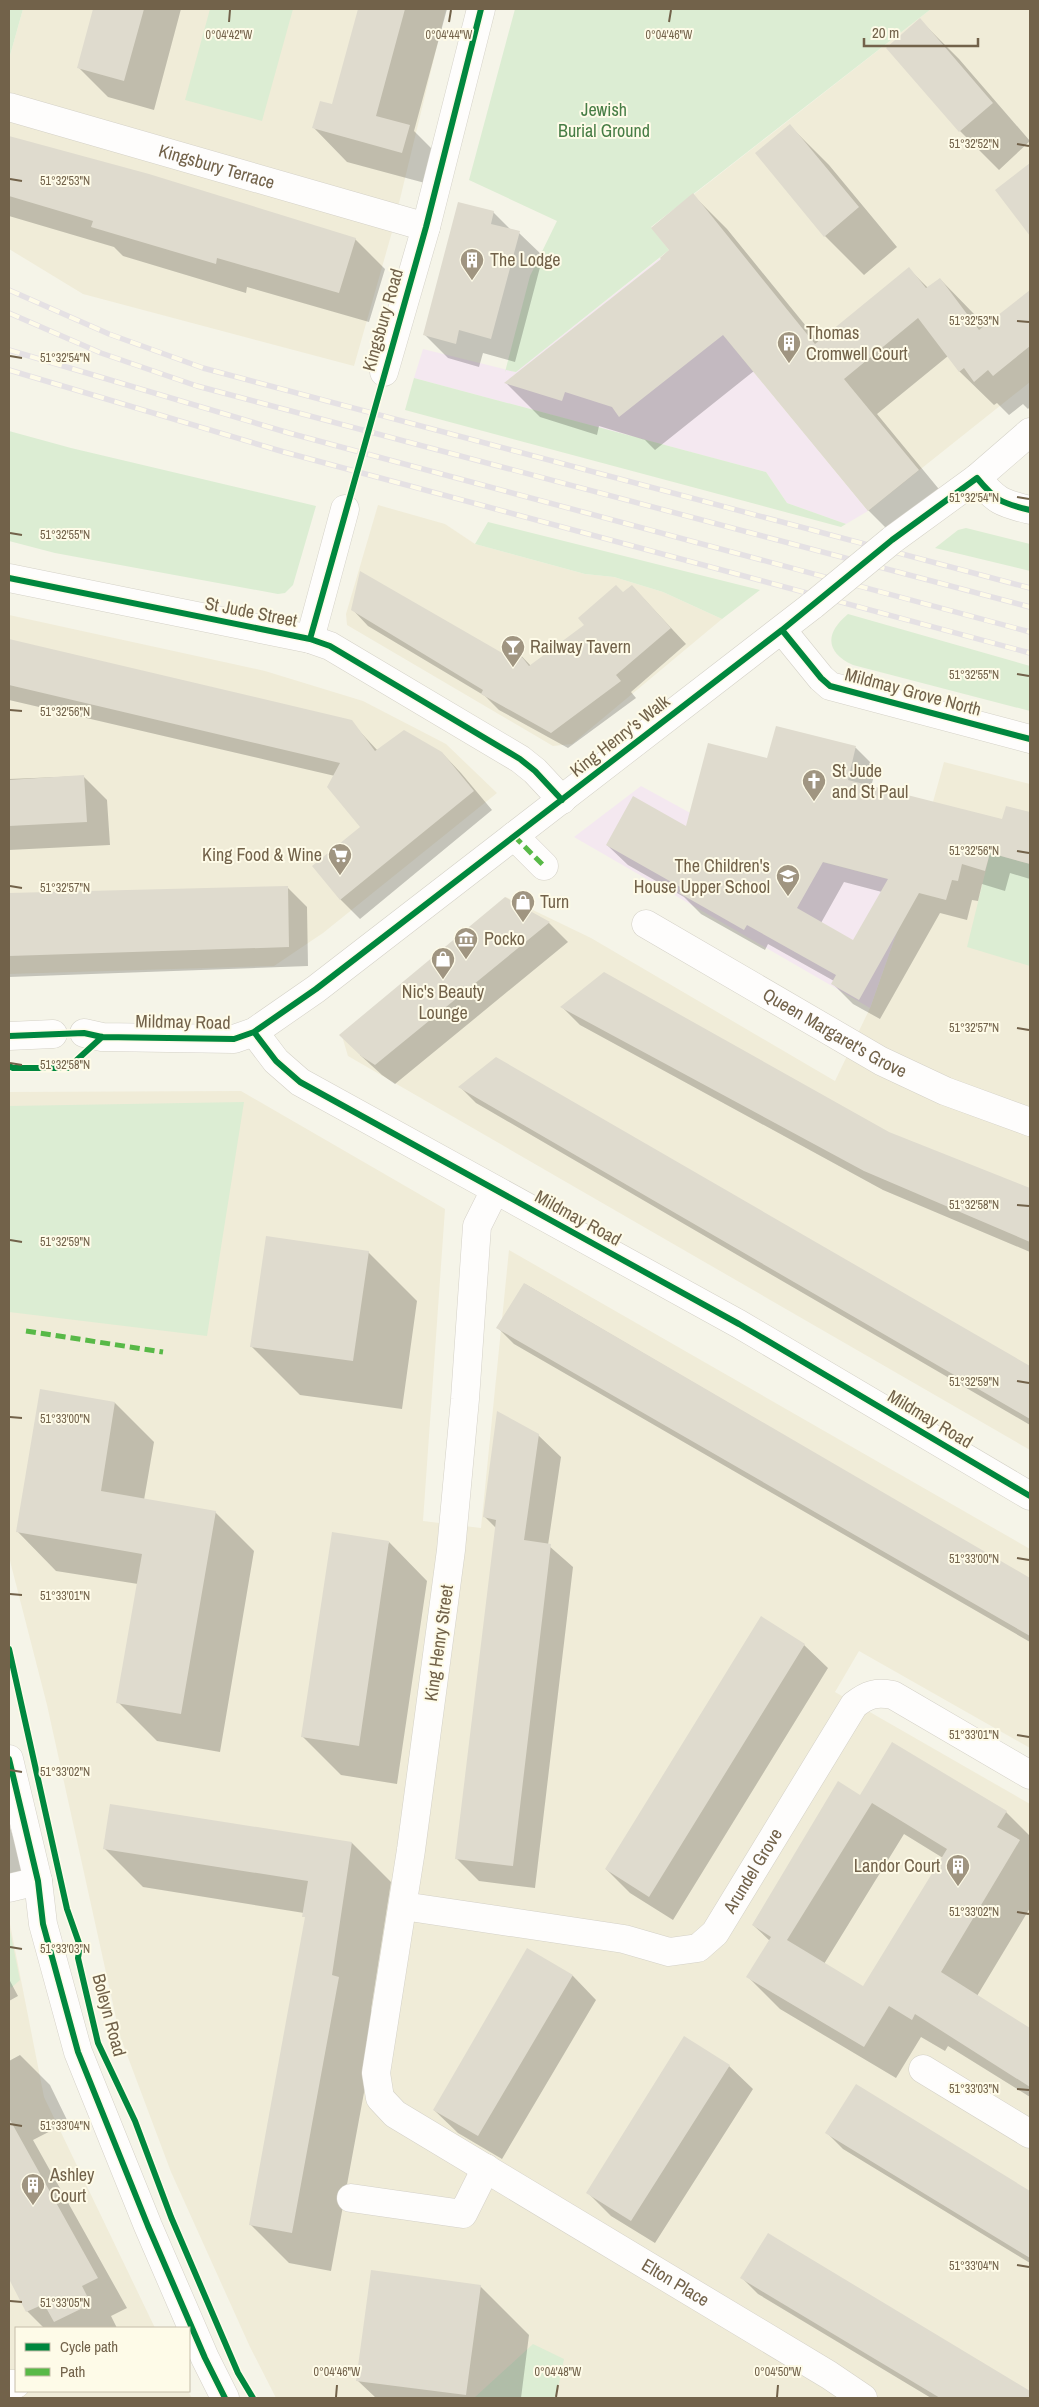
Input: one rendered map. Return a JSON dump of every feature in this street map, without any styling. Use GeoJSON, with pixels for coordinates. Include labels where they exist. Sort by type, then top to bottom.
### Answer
{"type":"FeatureCollection","features":[{"type":"Feature","properties":{"kind":"street","name":"Kingsbury Road"},"geometry":{"type":"LineString","coordinates":[[384,372],[426,226],[481,9]]}},
{"type":"Feature","properties":{"kind":"street","name":"Kingsbury Terrace"},"geometry":{"type":"LineString","coordinates":[[9,107],[426,226]]}},
{"type":"Feature","properties":{"kind":"street","name":"King Henry's Walk"},"geometry":{"type":"LineString","coordinates":[[254,1032],[316,990],[782,630],[892,540],[977,478],[1030,432]]}},
{"type":"Feature","properties":{"kind":"street"},"geometry":{"type":"LineString","coordinates":[[977,478],[992,497],[1006,504],[1030,510]]}},
{"type":"Feature","properties":{"kind":"street"},"geometry":{"type":"LineString","coordinates":[[310,639],[345,509]]}},
{"type":"Feature","properties":{"kind":"street","name":"St Jude Street"},"geometry":{"type":"LineString","coordinates":[[9,578],[310,639],[330,646],[520,759],[535,771],[562,800]]}},
{"type":"Feature","properties":{"kind":"street","name":"Mildmay Grove North"},"geometry":{"type":"LineString","coordinates":[[782,630],[821,678],[830,686],[1030,739]]}},
{"type":"Feature","properties":{"kind":"street"},"geometry":{"type":"LineString","coordinates":[[514,836],[544,866]]}},
{"type":"Feature","properties":{"kind":"street","name":"Queen Margaret's Grove"},"geometry":{"type":"LineString","coordinates":[[646,924],[882,1061],[945,1091],[1030,1122]]}},
{"type":"Feature","properties":{"kind":"street","name":"Mildmay Road"},"geometry":{"type":"LineString","coordinates":[[84,1033],[102,1037],[196,1037],[217,1040],[234,1039],[254,1032],[276,1061],[300,1082],[739,1324],[1030,1496]]}},
{"type":"Feature","properties":{"kind":"street"},"geometry":{"type":"LineString","coordinates":[[9,1036],[52,1034]]}},
{"type":"Feature","properties":{"kind":"street","name":"King Henry Street"},"geometry":{"type":"LineString","coordinates":[[380,2098],[376,2073],[402,1906],[456,1504],[478,1226],[495,1190]]}},
{"type":"Feature","properties":{"kind":"street","name":"Arundel Grove"},"geometry":{"type":"LineString","coordinates":[[402,1906],[624,1939],[669,1952],[698,1948],[715,1933],[854,1705],[866,1696],[879,1692],[893,1696],[1030,1775]]}},
{"type":"Feature","properties":{"kind":"street"},"geometry":{"type":"LineString","coordinates":[[9,1759],[38,1881],[43,1924],[78,2052],[184,2327]]}},
{"type":"Feature","properties":{"kind":"street"},"geometry":{"type":"LineString","coordinates":[[9,1888],[38,1881]]}},
{"type":"Feature","properties":{"kind":"street"},"geometry":{"type":"LineString","coordinates":[[923,2069],[1030,2134]]}},
{"type":"Feature","properties":{"kind":"street","name":"Elton Place"},"geometry":{"type":"LineString","coordinates":[[380,2098],[396,2114],[829,2375],[863,2398]]}},
{"type":"Feature","properties":{"kind":"street"},"geometry":{"type":"LineString","coordinates":[[351,2198],[463,2214],[486,2168]]}},
{"type":"Feature","properties":{"kind":"street"},"geometry":{"type":"LineString","coordinates":[[190,2343],[197,2361],[226,2398]]}},
{"type":"Feature","properties":{"kind":"shaded area"},"geometry":{"type":"Polygon","coordinates":[[[23,9],[446,9],[392,232],[354,366],[83,294],[9,249],[9,59],[23,9]]]}},
{"type":"Feature","properties":{"kind":"shaded area"},"geometry":{"type":"Polygon","coordinates":[[[931,9],[1030,9],[1030,382],[868,511],[660,258],[669,250],[651,228],[931,9]]]}},
{"type":"Feature","properties":{"kind":"shaded area"},"geometry":{"type":"Polygon","coordinates":[[[660,258],[868,511],[846,524],[787,503],[766,472],[414,378],[423,349],[516,372],[660,258]]]}},
{"type":"Feature","properties":{"kind":"shaded area"},"geometry":{"type":"Polygon","coordinates":[[[378,505],[445,524],[475,544],[585,574],[614,577],[663,592],[722,619],[572,744],[553,746],[347,625],[346,614],[378,505]]]}},
{"type":"Feature","properties":{"kind":"shaded area"},"geometry":{"type":"Polygon","coordinates":[[[9,615],[265,671],[363,701],[446,744],[497,793],[323,933],[274,966],[9,974],[9,615]]]}},
{"type":"Feature","properties":{"kind":"shaded area"},"geometry":{"type":"Polygon","coordinates":[[[944,762],[1030,784],[1030,1450],[348,1056],[342,1036],[506,897],[591,938],[835,1081],[870,1008],[898,929],[944,762]]]}},
{"type":"Feature","properties":{"kind":"shaded area","name":"The Children's House Upper School"},"geometry":{"type":"Polygon","coordinates":[[[641,786],[705,821],[710,833],[892,880],[898,929],[870,1008],[574,837],[641,786]]]}},
{"type":"Feature","properties":{"kind":"shaded area"},"geometry":{"type":"Polygon","coordinates":[[[241,1091],[445,1209],[423,1521],[481,1528],[509,1250],[1030,1549],[1030,1748],[859,1651],[835,1692],[1030,1804],[1030,2398],[276,2398],[250,2347],[171,2172],[120,2036],[47,1705],[9,1557],[9,1092],[241,1091]]]}},
{"type":"Feature","properties":{"kind":"shaded area"},"geometry":{"type":"Polygon","coordinates":[[[9,1919],[44,2097],[155,2327],[15,2327],[15,2392],[189,2392],[192,2398],[9,2398],[9,1919]]]}},
{"type":"Feature","properties":{"kind":"green space"},"geometry":{"type":"Polygon","coordinates":[[[9,9],[23,9],[9,59],[9,9]]]}},
{"type":"Feature","properties":{"kind":"green space"},"geometry":{"type":"Polygon","coordinates":[[[210,9],[293,9],[262,121],[185,100],[210,9]]]}},
{"type":"Feature","properties":{"kind":"green space","name":"Jewish Burial Ground"},"geometry":{"type":"Polygon","coordinates":[[[515,9],[931,9],[651,227],[669,250],[516,372],[506,370],[505,372],[530,276],[557,221],[469,180],[515,9]]]}},
{"type":"Feature","properties":{"kind":"green space"},"geometry":{"type":"Polygon","coordinates":[[[414,378],[766,472],[787,503],[846,524],[841,527],[405,410],[414,378]]]}},
{"type":"Feature","properties":{"kind":"green space"},"geometry":{"type":"Polygon","coordinates":[[[9,431],[71,448],[316,506],[293,585],[285,593],[278,594],[55,553],[9,541],[9,431]]]}},
{"type":"Feature","properties":{"kind":"green space"},"geometry":{"type":"Polygon","coordinates":[[[488,522],[760,590],[722,619],[663,592],[614,577],[585,574],[475,544],[488,522]]]}},
{"type":"Feature","properties":{"kind":"green space"},"geometry":{"type":"Polygon","coordinates":[[[966,528],[1030,544],[1030,571],[935,548],[958,530],[966,528]]]}},
{"type":"Feature","properties":{"kind":"green space"},"geometry":{"type":"Polygon","coordinates":[[[848,614],[1030,666],[1030,711],[853,665],[837,654],[831,642],[835,628],[848,614]]]}},
{"type":"Feature","properties":{"kind":"green space"},"geometry":{"type":"Polygon","coordinates":[[[990,853],[1030,864],[1030,966],[967,947],[990,853]]]}},
{"type":"Feature","properties":{"kind":"green space"},"geometry":{"type":"Polygon","coordinates":[[[244,1102],[207,1336],[9,1312],[9,1106],[244,1102]]]}},
{"type":"Feature","properties":{"kind":"green space"},"geometry":{"type":"Polygon","coordinates":[[[9,1926],[20,1980],[11,1988],[9,1984],[9,1926]]]}},
{"type":"Feature","properties":{"kind":"green space"},"geometry":{"type":"Polygon","coordinates":[[[533,2344],[564,2359],[556,2398],[474,2398],[533,2344]]]}},
{"type":"Feature","properties":{"kind":"building"},"geometry":{"type":"Polygon","coordinates":[[[93,9],[144,9],[124,81],[77,68],[93,9]]]}},
{"type":"Feature","properties":{"kind":"building"},"geometry":{"type":"Polygon","coordinates":[[[358,9],[405,9],[376,116],[410,125],[402,153],[312,128],[320,101],[332,104],[358,9]]]}},
{"type":"Feature","properties":{"kind":"building"},"geometry":{"type":"Polygon","coordinates":[[[920,18],[993,103],[959,132],[886,48],[920,18]]]}},
{"type":"Feature","properties":{"kind":"building"},"geometry":{"type":"Polygon","coordinates":[[[790,124],[859,207],[824,237],[755,153],[790,124]]]}},
{"type":"Feature","properties":{"kind":"building"},"geometry":{"type":"Polygon","coordinates":[[[9,136],[149,174],[356,238],[339,293],[217,258],[216,264],[91,227],[93,221],[9,196],[9,136]]]}},
{"type":"Feature","properties":{"kind":"building"},"geometry":{"type":"Polygon","coordinates":[[[1030,163],[1030,236],[995,190],[1030,163]]]}},
{"type":"Feature","properties":{"kind":"building"},"geometry":{"type":"Polygon","coordinates":[[[693,193],[815,344],[909,267],[926,288],[940,278],[979,330],[1030,290],[1030,346],[993,376],[988,370],[974,382],[964,368],[959,372],[918,318],[844,379],[919,470],[868,511],[723,335],[619,417],[612,407],[565,392],[562,401],[504,383],[661,259],[669,250],[651,228],[693,193]]]}},
{"type":"Feature","properties":{"kind":"building","name":"The Lodge"},"geometry":{"type":"Polygon","coordinates":[[[458,202],[494,211],[491,224],[520,231],[491,339],[459,330],[456,344],[423,335],[458,202]]]}},
{"type":"Feature","properties":{"kind":"building"},"geometry":{"type":"Polygon","coordinates":[[[360,571],[504,654],[511,643],[529,666],[584,625],[578,618],[616,585],[623,592],[632,585],[671,628],[616,675],[621,681],[551,733],[481,694],[483,690],[351,610],[360,571]]]}},
{"type":"Feature","properties":{"kind":"building"},"geometry":{"type":"Polygon","coordinates":[[[9,639],[352,720],[375,751],[404,730],[442,752],[474,791],[340,900],[312,866],[360,827],[327,787],[340,763],[9,685],[9,639]]]}},
{"type":"Feature","properties":{"kind":"building"},"geometry":{"type":"Polygon","coordinates":[[[776,726],[856,746],[848,780],[1002,819],[1006,806],[1030,812],[1030,864],[990,853],[985,871],[962,864],[958,881],[952,880],[946,900],[919,893],[859,1000],[831,984],[836,975],[747,925],[744,930],[679,893],[682,888],[606,845],[633,796],[686,826],[708,743],[767,758],[776,726]],[[823,862],[797,908],[853,940],[888,879],[823,862]]]}},
{"type":"Feature","properties":{"kind":"building"},"geometry":{"type":"Polygon","coordinates":[[[84,775],[87,822],[9,826],[9,780],[84,775]]]}},
{"type":"Feature","properties":{"kind":"building"},"geometry":{"type":"Polygon","coordinates":[[[288,886],[289,947],[9,956],[9,893],[288,886]]]}},
{"type":"Feature","properties":{"kind":"building"},"geometry":{"type":"Polygon","coordinates":[[[505,897],[550,922],[375,1065],[361,1056],[339,1035],[505,897]]]}},
{"type":"Feature","properties":{"kind":"building"},"geometry":{"type":"Polygon","coordinates":[[[604,972],[889,1132],[1030,1188],[1030,1242],[864,1171],[560,1007],[604,972]]]}},
{"type":"Feature","properties":{"kind":"building"},"geometry":{"type":"Polygon","coordinates":[[[496,1057],[1030,1366],[1030,1419],[458,1087],[496,1057]]]}},
{"type":"Feature","properties":{"kind":"building"},"geometry":{"type":"Polygon","coordinates":[[[266,1236],[369,1251],[353,1361],[250,1347],[266,1236]]]}},
{"type":"Feature","properties":{"kind":"building"},"geometry":{"type":"Polygon","coordinates":[[[524,1283],[1030,1578],[1030,1636],[496,1328],[524,1283]]]}},
{"type":"Feature","properties":{"kind":"building"},"geometry":{"type":"Polygon","coordinates":[[[40,1389],[115,1402],[101,1491],[216,1511],[181,1714],[116,1703],[142,1554],[16,1532],[40,1389]]]}},
{"type":"Feature","properties":{"kind":"building"},"geometry":{"type":"Polygon","coordinates":[[[497,1411],[539,1434],[524,1540],[551,1544],[513,1866],[455,1859],[496,1520],[483,1517],[497,1411]]]}},
{"type":"Feature","properties":{"kind":"building"},"geometry":{"type":"Polygon","coordinates":[[[332,1532],[389,1541],[359,1746],[301,1737],[332,1532]]]}},
{"type":"Feature","properties":{"kind":"building"},"geometry":{"type":"Polygon","coordinates":[[[761,1616],[805,1644],[649,1897],[605,1869],[761,1616]]]}},
{"type":"Feature","properties":{"kind":"building","name":"Landor Court"},"geometry":{"type":"Polygon","coordinates":[[[892,1742],[1007,1811],[997,1827],[1020,1840],[941,1972],[1030,2028],[1030,2087],[915,2014],[912,2020],[889,2006],[864,2047],[746,1977],[771,1937],[752,1925],[838,1781],[860,1795],[892,1742]],[[872,1803],[787,1940],[863,1986],[947,1849],[872,1803]]]}},
{"type":"Feature","properties":{"kind":"building"},"geometry":{"type":"Polygon","coordinates":[[[110,1804],[352,1842],[332,1975],[339,1977],[292,2233],[249,2225],[305,1917],[302,1917],[308,1881],[103,1849],[110,1804]]]}},
{"type":"Feature","properties":{"kind":"building"},"geometry":{"type":"Polygon","coordinates":[[[527,1948],[573,1975],[478,2136],[433,2110],[527,1948]]]}},
{"type":"Feature","properties":{"kind":"building"},"geometry":{"type":"Polygon","coordinates":[[[684,2036],[730,2065],[631,2221],[586,2193],[684,2036]]]}},
{"type":"Feature","properties":{"kind":"building"},"geometry":{"type":"Polygon","coordinates":[[[856,2084],[1030,2191],[1030,2258],[825,2133],[856,2084]]]}},
{"type":"Feature","properties":{"kind":"building","name":"Ashley Court"},"geometry":{"type":"Polygon","coordinates":[[[9,2118],[98,2278],[82,2286],[91,2304],[54,2322],[44,2304],[26,2312],[9,2279],[9,2118]]]}},
{"type":"Feature","properties":{"kind":"building"},"geometry":{"type":"Polygon","coordinates":[[[768,2233],[1030,2391],[1030,2398],[940,2398],[740,2278],[768,2233]]]}},
{"type":"Feature","properties":{"kind":"building"},"geometry":{"type":"Polygon","coordinates":[[[371,2270],[481,2285],[466,2395],[356,2381],[371,2270]]]}},
{"type":"Feature","properties":{"kind":"railway"},"geometry":{"type":"LineString","coordinates":[[9,290],[109,334],[203,368],[1030,588]]}},
{"type":"Feature","properties":{"kind":"railway"},"geometry":{"type":"LineString","coordinates":[[9,313],[101,353],[197,386],[1030,607]]}},
{"type":"Feature","properties":{"kind":"railway"},"geometry":{"type":"LineString","coordinates":[[9,350],[289,433],[1030,632]]}},
{"type":"Feature","properties":{"kind":"railway"},"geometry":{"type":"LineString","coordinates":[[9,370],[284,452],[1030,653]]}},
{"type":"Feature","properties":{"kind":"marked path"},"geometry":{"type":"LineString","coordinates":[[514,836],[544,866]]}},
{"type":"Feature","properties":{"kind":"marked path"},"geometry":{"type":"LineString","coordinates":[[26,1331],[163,1352]]}},
{"type":"Feature","properties":{"kind":"cycle path"},"geometry":{"type":"LineString","coordinates":[[310,639],[426,227],[481,9]]}},
{"type":"Feature","properties":{"kind":"cycle path"},"geometry":{"type":"LineString","coordinates":[[9,1036],[84,1033],[102,1037],[234,1039],[254,1032],[316,989],[782,630],[892,540],[977,478],[989,492],[1000,500],[1030,510]]}},
{"type":"Feature","properties":{"kind":"cycle path"},"geometry":{"type":"LineString","coordinates":[[9,578],[310,639],[330,646],[520,759],[535,771],[562,800]]}},
{"type":"Feature","properties":{"kind":"cycle path"},"geometry":{"type":"LineString","coordinates":[[782,630],[821,678],[830,686],[1030,739]]}},
{"type":"Feature","properties":{"kind":"cycle path"},"geometry":{"type":"LineString","coordinates":[[254,1032],[276,1061],[300,1082],[739,1324],[1030,1496]]}},
{"type":"Feature","properties":{"kind":"cycle path"},"geometry":{"type":"LineString","coordinates":[[9,1066],[13,1068],[68,1068],[102,1037]]}},
{"type":"Feature","properties":{"kind":"cycle path","name":"Boleyn Road"},"geometry":{"type":"LineString","coordinates":[[9,1649],[67,1909],[80,1946],[78,1958],[98,2043],[135,2121],[171,2217],[238,2373],[253,2398]]}},
{"type":"Feature","properties":{"kind":"cycle path"},"geometry":{"type":"LineString","coordinates":[[9,1759],[38,1881],[43,1924],[78,2052],[148,2226],[205,2358],[225,2398]]}},
{"type":"Feature","properties":{"kind":"place","name":"The Lodge"},"geometry":{"type":"Point","coordinates":[472,281]}},
{"type":"Feature","properties":{"kind":"place","name":"Thomas Cromwell Court"},"geometry":{"type":"Point","coordinates":[789,364]}},
{"type":"Feature","properties":{"kind":"place","name":"Railway Tavern"},"geometry":{"type":"Point","coordinates":[513,668]}},
{"type":"Feature","properties":{"kind":"place","name":"St Jude and St Paul"},"geometry":{"type":"Point","coordinates":[814,802]}},
{"type":"Feature","properties":{"kind":"place","name":"King Food & Wine"},"geometry":{"type":"Point","coordinates":[340,876]}},
{"type":"Feature","properties":{"kind":"place","name":"The Children's House Upper School"},"geometry":{"type":"Point","coordinates":[788,897]}},
{"type":"Feature","properties":{"kind":"place","name":"Turn"},"geometry":{"type":"Point","coordinates":[523,923]}},
{"type":"Feature","properties":{"kind":"place","name":"Pocko"},"geometry":{"type":"Point","coordinates":[466,960]}},
{"type":"Feature","properties":{"kind":"place","name":"Nic's Beauty Lounge"},"geometry":{"type":"Point","coordinates":[443,980]}},
{"type":"Feature","properties":{"kind":"place","name":"Landor Court"},"geometry":{"type":"Point","coordinates":[958,1887]}},
{"type":"Feature","properties":{"kind":"place","name":"Ashley Court"},"geometry":{"type":"Point","coordinates":[33,2206]}}]}
